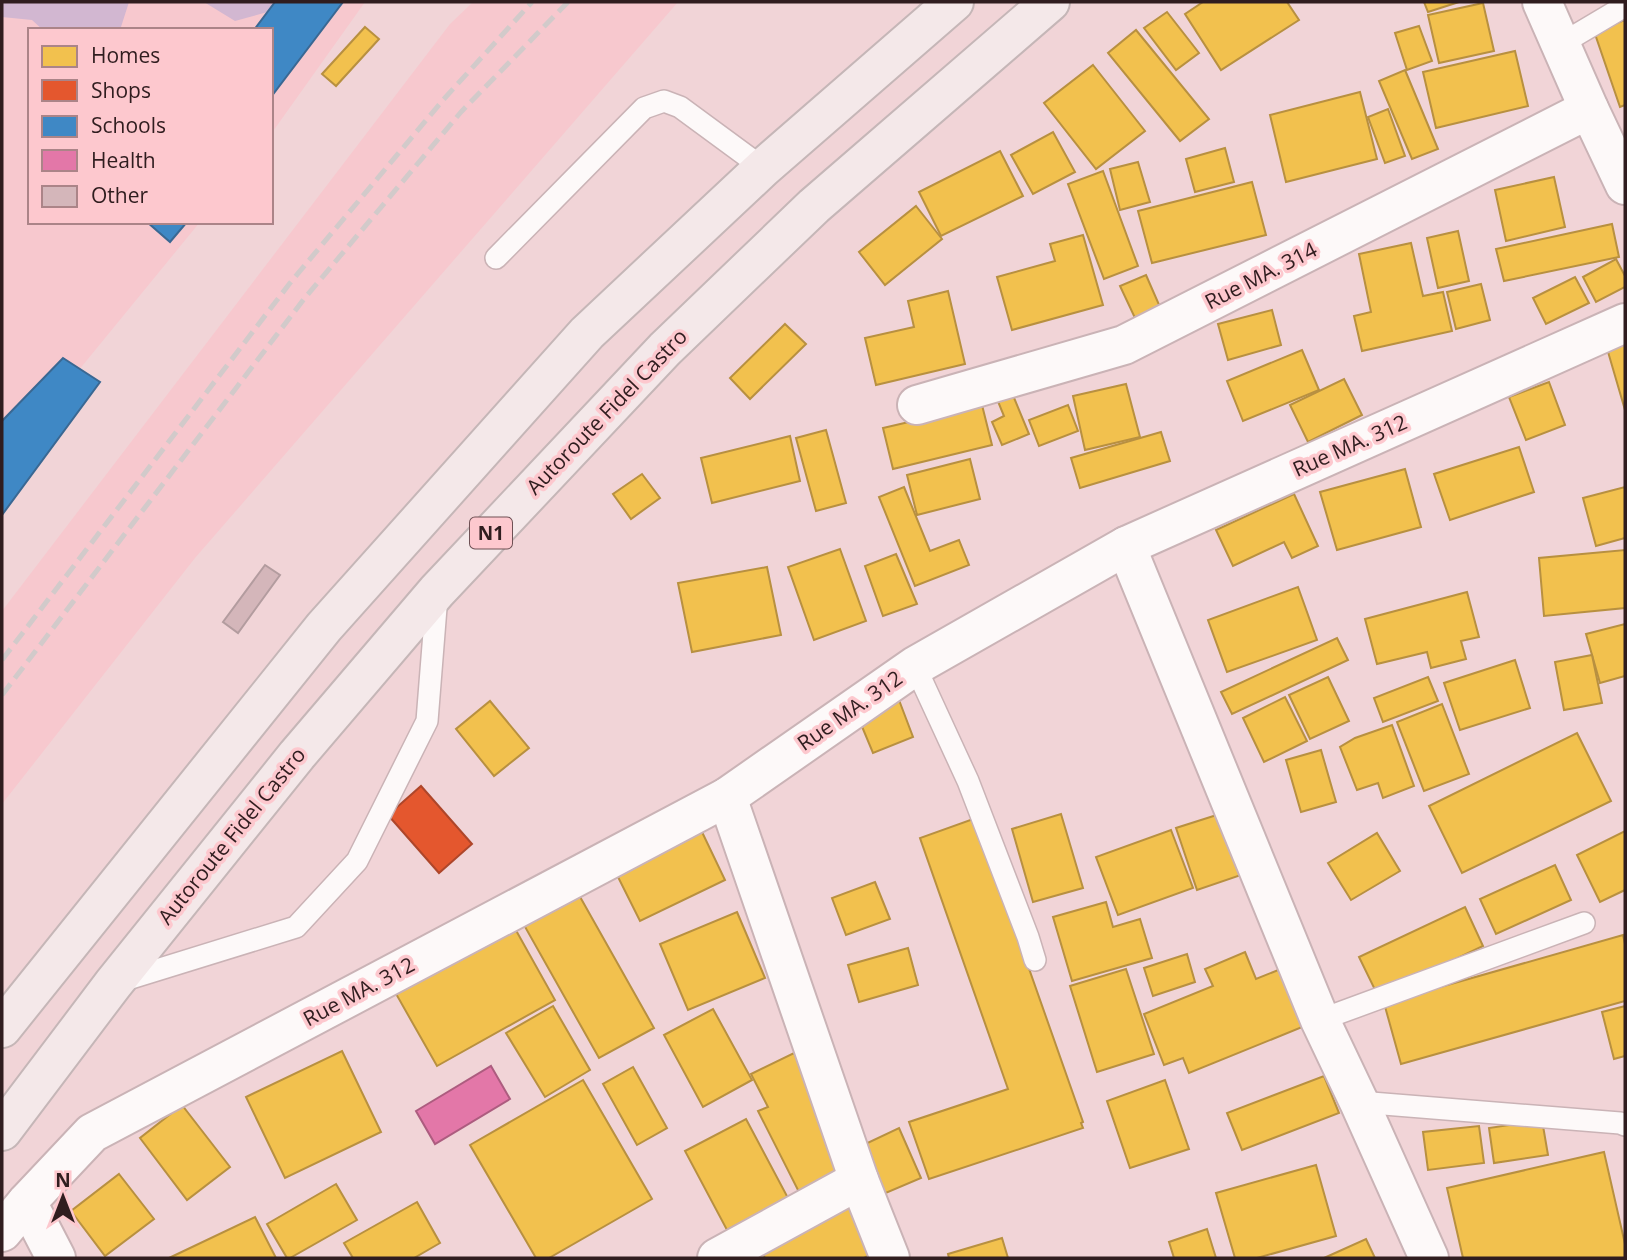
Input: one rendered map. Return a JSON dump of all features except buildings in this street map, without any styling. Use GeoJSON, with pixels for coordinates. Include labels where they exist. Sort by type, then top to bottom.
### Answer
{"type":"FeatureCollection","features":[{"type":"Feature","properties":{"kind":"highway"},"geometry":{"type":"LineString","coordinates":[[2,1028],[333,617],[587,333],[764,168],[954,2]]}},
{"type":"Feature","properties":{"kind":"highway","name":"Autoroute Fidel Castro"},"geometry":{"type":"LineString","coordinates":[[2,1131],[113,984],[297,755],[437,591],[665,349],[814,206],[1050,2]]}},
{"type":"Feature","properties":{"kind":"highway"},"geometry":{"type":"LineString","coordinates":[[814,206],[925,113],[1078,2]]}},
{"type":"Feature","properties":{"kind":"street"},"geometry":{"type":"LineString","coordinates":[[1542,2],[1625,185]]}},
{"type":"Feature","properties":{"kind":"street","name":"Rue MA. 314"},"geometry":{"type":"LineString","coordinates":[[917,405],[1124,345],[1589,109]]}},
{"type":"Feature","properties":{"kind":"street","name":"Rue MA. 312"},"geometry":{"type":"LineString","coordinates":[[2,1232],[92,1133],[727,797],[915,666],[1126,546],[1625,323]]}},
{"type":"Feature","properties":{"kind":"street"},"geometry":{"type":"LineString","coordinates":[[1126,546],[1320,1020],[1429,1258]]}},
{"type":"Feature","properties":{"kind":"street"},"geometry":{"type":"LineString","coordinates":[[727,797],[859,1180],[890,1258]]}},
{"type":"Feature","properties":{"kind":"street"},"geometry":{"type":"LineString","coordinates":[[717,1258],[859,1180]]}},
{"type":"Feature","properties":{"kind":"street"},"geometry":{"type":"LineString","coordinates":[[27,1202],[56,1258]]}},
{"type":"Feature","properties":{"kind":"lane"},"geometry":{"type":"LineString","coordinates":[[1561,44],[1625,6]]}},
{"type":"Feature","properties":{"kind":"lane"},"geometry":{"type":"LineString","coordinates":[[496,258],[644,108],[664,101],[680,107],[764,168]]}},
{"type":"Feature","properties":{"kind":"lane"},"geometry":{"type":"LineString","coordinates":[[113,984],[296,927],[357,861],[427,721],[437,591]]}},
{"type":"Feature","properties":{"kind":"lane"},"geometry":{"type":"LineString","coordinates":[[915,666],[968,781],[1035,960]]}},
{"type":"Feature","properties":{"kind":"lane"},"geometry":{"type":"LineString","coordinates":[[1320,1020],[1584,923]]}},
{"type":"Feature","properties":{"kind":"lane"},"geometry":{"type":"LineString","coordinates":[[1359,1102],[1624,1122]]}},
{"type":"Feature","properties":{"kind":"shaded area"},"geometry":{"type":"Polygon","coordinates":[[[2,2],[365,2],[273,131],[273,28],[28,28],[28,224],[198,224],[2,464],[2,2]]]}},
{"type":"Feature","properties":{"kind":"shaded area"},"geometry":{"type":"Polygon","coordinates":[[[2,2],[129,2],[121,28],[41,28],[32,20],[2,17],[2,2]]]}},
{"type":"Feature","properties":{"kind":"shaded area"},"geometry":{"type":"Polygon","coordinates":[[[204,2],[303,2],[235,21],[204,2]]]}},
{"type":"Feature","properties":{"kind":"shaded area"},"geometry":{"type":"Polygon","coordinates":[[[473,2],[678,2],[195,558],[2,804],[2,611],[450,24],[473,2]]]}},
{"type":"Feature","properties":{"kind":"railway"},"geometry":{"type":"LineString","coordinates":[[2,660],[290,283],[443,100],[532,2]]}},
{"type":"Feature","properties":{"kind":"railway"},"geometry":{"type":"LineString","coordinates":[[2,695],[304,299],[461,112],[568,2]]}}]}
